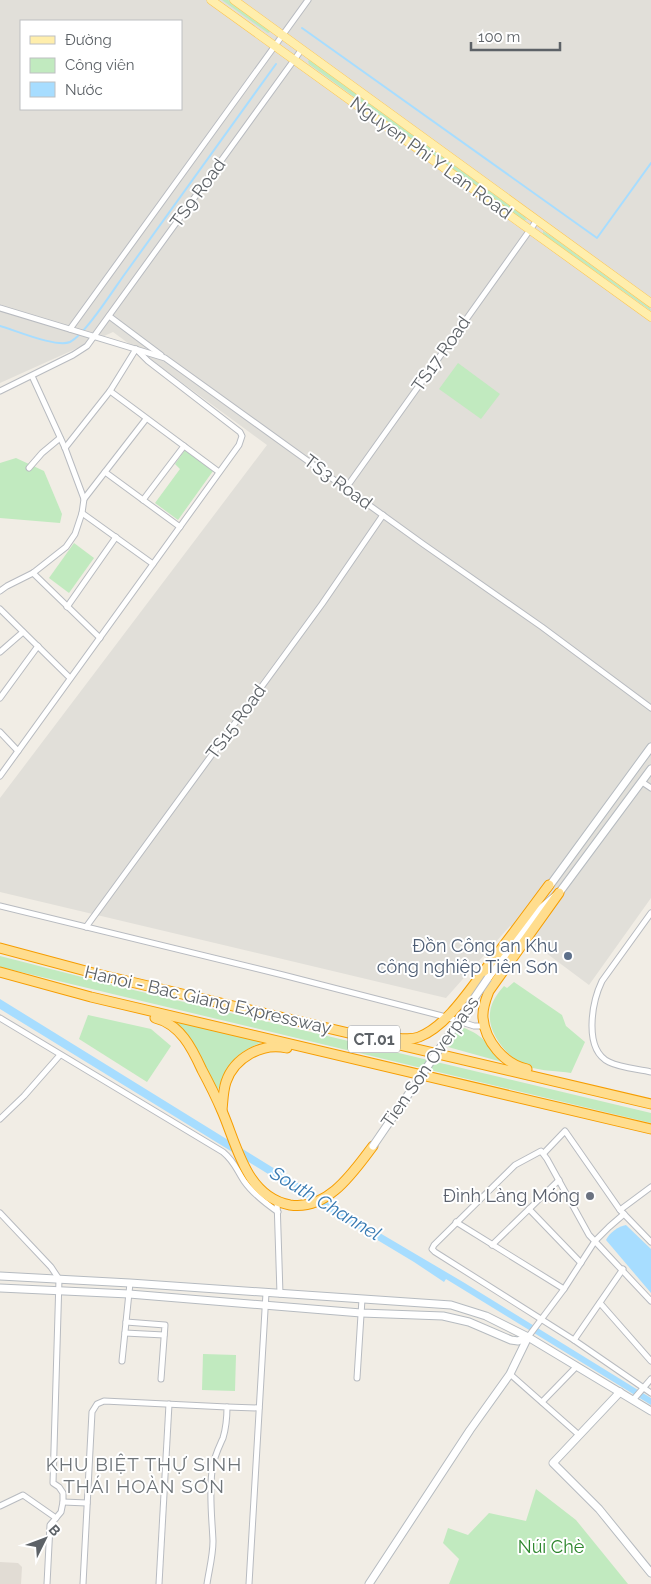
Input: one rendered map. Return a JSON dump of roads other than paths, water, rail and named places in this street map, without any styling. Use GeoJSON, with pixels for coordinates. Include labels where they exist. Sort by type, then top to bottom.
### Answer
{"type":"FeatureCollection","features":[{"type":"Feature","properties":{"kind":"highway"},"geometry":{"type":"LineString","coordinates":[[97,974],[149,981],[379,1035],[410,1040],[429,1032],[465,996],[549,886]]}},
{"type":"Feature","properties":{"kind":"highway"},"geometry":{"type":"LineString","coordinates":[[559,893],[489,991],[484,1009],[484,1026],[488,1036],[502,1056],[520,1068],[651,1100]]}},
{"type":"Feature","properties":{"kind":"highway","name":"Hanoi - Bac Giang Expressway"},"geometry":{"type":"LineString","coordinates":[[0,948],[97,974],[651,1104]]}},
{"type":"Feature","properties":{"kind":"highway"},"geometry":{"type":"LineString","coordinates":[[0,974],[39,988],[165,1020],[175,1028],[195,1054],[222,1110],[247,1170],[262,1190],[277,1200],[292,1205],[310,1204],[330,1194],[348,1178],[372,1146]]}},
{"type":"Feature","properties":{"kind":"highway","name":"Hanoi - Bac Giang Expressway"},"geometry":{"type":"LineString","coordinates":[[0,974],[651,1129]]}},
{"type":"Feature","properties":{"kind":"highway"},"geometry":{"type":"LineString","coordinates":[[222,1110],[225,1083],[237,1063],[250,1054],[267,1047],[282,1047],[382,1070],[440,1079]]}},
{"type":"Feature","properties":{"kind":"main road","name":"Nguyen Phi Y Lan Road"},"geometry":{"type":"LineString","coordinates":[[211,0],[651,317]]}},
{"type":"Feature","properties":{"kind":"main road","name":"Nguyen Phi Y Lan Road"},"geometry":{"type":"LineString","coordinates":[[234,0],[651,303]]}},
{"type":"Feature","properties":{"kind":"main road"},"geometry":{"type":"LineString","coordinates":[[538,911],[549,886],[651,748]]}},
{"type":"Feature","properties":{"kind":"main road"},"geometry":{"type":"LineString","coordinates":[[538,911],[559,893],[651,769]]}},
{"type":"Feature","properties":{"kind":"main road","name":"Tien Son Overpass"},"geometry":{"type":"LineString","coordinates":[[372,1146],[488,978],[538,911]]}},
{"type":"Feature","properties":{"kind":"main road"},"geometry":{"type":"LineString","coordinates":[[0,1276],[130,1283],[461,1307],[486,1316],[528,1337],[651,1411]]}},
{"type":"Feature","properties":{"kind":"main road"},"geometry":{"type":"LineString","coordinates":[[0,1288],[129,1294],[361,1313],[443,1316],[469,1322],[511,1340],[518,1341],[528,1337]]}},
{"type":"Feature","properties":{"kind":"main road"},"geometry":{"type":"LineString","coordinates":[[369,1584],[475,1423],[510,1374],[528,1337]]}},
{"type":"Feature","properties":{"kind":"main road"},"geometry":{"type":"LineString","coordinates":[[620,1392],[553,1463],[599,1509],[651,1573]]}},
{"type":"Feature","properties":{"kind":"street"},"geometry":{"type":"LineString","coordinates":[[70,329],[308,0]]}},
{"type":"Feature","properties":{"kind":"street","name":"TS9 Road"},"geometry":{"type":"LineString","coordinates":[[0,391],[73,355],[87,346],[302,49]]}},
{"type":"Feature","properties":{"kind":"street","name":"TS17 Road"},"geometry":{"type":"LineString","coordinates":[[346,488],[537,220]]}},
{"type":"Feature","properties":{"kind":"street","name":"TS3 Road"},"geometry":{"type":"LineString","coordinates":[[0,308],[166,358],[542,627],[651,708]]}},
{"type":"Feature","properties":{"kind":"street"},"geometry":{"type":"LineString","coordinates":[[109,316],[166,358]]}},
{"type":"Feature","properties":{"kind":"street"},"geometry":{"type":"LineString","coordinates":[[0,776],[240,445],[242,436],[240,432],[148,361],[136,349],[110,391],[65,448]]}},
{"type":"Feature","properties":{"kind":"street"},"geometry":{"type":"LineString","coordinates":[[0,591],[32,573],[66,547],[75,534],[82,513],[84,499],[65,448],[32,376]]}},
{"type":"Feature","properties":{"kind":"street"},"geometry":{"type":"LineString","coordinates":[[110,391],[219,472]]}},
{"type":"Feature","properties":{"kind":"street"},"geometry":{"type":"LineString","coordinates":[[84,499],[146,418]]}},
{"type":"Feature","properties":{"kind":"street"},"geometry":{"type":"LineString","coordinates":[[29,468],[60,438]]}},
{"type":"Feature","properties":{"kind":"street"},"geometry":{"type":"LineString","coordinates":[[143,500],[184,446]]}},
{"type":"Feature","properties":{"kind":"street"},"geometry":{"type":"LineString","coordinates":[[105,472],[180,527]]}},
{"type":"Feature","properties":{"kind":"street"},"geometry":{"type":"LineString","coordinates":[[82,513],[153,564]]}},
{"type":"Feature","properties":{"kind":"street","name":"TS15 Road"},"geometry":{"type":"LineString","coordinates":[[86,927],[322,604],[383,515]]}},
{"type":"Feature","properties":{"kind":"street"},"geometry":{"type":"LineString","coordinates":[[68,607],[116,537]]}},
{"type":"Feature","properties":{"kind":"street"},"geometry":{"type":"LineString","coordinates":[[32,573],[100,638]]}},
{"type":"Feature","properties":{"kind":"street"},"geometry":{"type":"LineString","coordinates":[[0,609],[70,678]]}},
{"type":"Feature","properties":{"kind":"street"},"geometry":{"type":"LineString","coordinates":[[0,652],[23,632]]}},
{"type":"Feature","properties":{"kind":"street"},"geometry":{"type":"LineString","coordinates":[[0,698],[38,646]]}},
{"type":"Feature","properties":{"kind":"street"},"geometry":{"type":"LineString","coordinates":[[0,732],[18,751]]}},
{"type":"Feature","properties":{"kind":"street"},"geometry":{"type":"LineString","coordinates":[[642,782],[651,788]]}},
{"type":"Feature","properties":{"kind":"street"},"geometry":{"type":"LineString","coordinates":[[0,906],[446,1017],[474,1026],[484,1026]]}},
{"type":"Feature","properties":{"kind":"street"},"geometry":{"type":"LineString","coordinates":[[651,913],[602,981],[596,993],[592,1018],[593,1035],[598,1052],[603,1058],[611,1063],[651,1072]]}},
{"type":"Feature","properties":{"kind":"street"},"geometry":{"type":"LineString","coordinates":[[0,1018],[223,1152],[232,1159],[244,1180],[260,1200],[278,1212]]}},
{"type":"Feature","properties":{"kind":"street"},"geometry":{"type":"LineString","coordinates":[[0,1119],[24,1096],[60,1055]]}},
{"type":"Feature","properties":{"kind":"street"},"geometry":{"type":"LineString","coordinates":[[651,1242],[622,1212],[565,1131],[544,1152],[541,1151],[515,1165],[456,1222],[432,1249],[539,1321],[574,1340],[651,1393]]}},
{"type":"Feature","properties":{"kind":"street"},"geometry":{"type":"LineString","coordinates":[[544,1152],[584,1227],[651,1301]]}},
{"type":"Feature","properties":{"kind":"street"},"geometry":{"type":"LineString","coordinates":[[492,1244],[559,1180]]}},
{"type":"Feature","properties":{"kind":"street"},"geometry":{"type":"LineString","coordinates":[[528,1337],[564,1289],[595,1241],[622,1212],[651,1187]]}},
{"type":"Feature","properties":{"kind":"street"},"geometry":{"type":"LineString","coordinates":[[277,1200],[280,1294]]}},
{"type":"Feature","properties":{"kind":"street"},"geometry":{"type":"LineString","coordinates":[[529,1209],[581,1263]]}},
{"type":"Feature","properties":{"kind":"street"},"geometry":{"type":"LineString","coordinates":[[0,1212],[60,1279],[53,1483],[59,1486],[63,1493],[63,1502],[60,1512],[50,1525],[47,1584]]}},
{"type":"Feature","properties":{"kind":"street"},"geometry":{"type":"LineString","coordinates":[[456,1222],[564,1289]]}},
{"type":"Feature","properties":{"kind":"street"},"geometry":{"type":"LineString","coordinates":[[574,1340],[622,1269]]}},
{"type":"Feature","properties":{"kind":"street"},"geometry":{"type":"LineString","coordinates":[[122,1361],[130,1283]]}},
{"type":"Feature","properties":{"kind":"street"},"geometry":{"type":"LineString","coordinates":[[249,1584],[266,1293]]}},
{"type":"Feature","properties":{"kind":"street"},"geometry":{"type":"LineString","coordinates":[[357,1378],[362,1299]]}},
{"type":"Feature","properties":{"kind":"street"},"geometry":{"type":"LineString","coordinates":[[600,1303],[651,1361]]}},
{"type":"Feature","properties":{"kind":"street"},"geometry":{"type":"LineString","coordinates":[[126,1322],[165,1325],[161,1379]]}},
{"type":"Feature","properties":{"kind":"street"},"geometry":{"type":"LineString","coordinates":[[125,1333],[164,1335]]}},
{"type":"Feature","properties":{"kind":"street"},"geometry":{"type":"LineString","coordinates":[[542,1402],[577,1366]]}},
{"type":"Feature","properties":{"kind":"street"},"geometry":{"type":"LineString","coordinates":[[510,1374],[579,1435]]}},
{"type":"Feature","properties":{"kind":"street"},"geometry":{"type":"LineString","coordinates":[[633,1400],[651,1379]]}},
{"type":"Feature","properties":{"kind":"street"},"geometry":{"type":"LineString","coordinates":[[84,1584],[92,1412],[97,1404],[104,1401],[259,1408]]}},
{"type":"Feature","properties":{"kind":"street"},"geometry":{"type":"LineString","coordinates":[[159,1584],[170,1404]]}},
{"type":"Feature","properties":{"kind":"street"},"geometry":{"type":"LineString","coordinates":[[208,1584],[213,1544],[209,1498],[210,1484],[212,1468],[217,1450],[223,1438],[227,1420],[227,1407]]}},
{"type":"Feature","properties":{"kind":"street"},"geometry":{"type":"LineString","coordinates":[[0,1506],[23,1495],[56,1518]]}},
{"type":"Feature","properties":{"kind":"street"},"geometry":{"type":"LineString","coordinates":[[63,1502],[87,1502]]}},
{"type":"Feature","properties":{"kind":"water","name":"South Channel"},"geometry":{"type":"Polygon","coordinates":[[[0,999],[356,1219],[463,1282],[651,1398],[651,1405],[446,1279],[444,1282],[0,1009],[0,999]]]}},
{"type":"Feature","properties":{"kind":"water"},"geometry":{"type":"Polygon","coordinates":[[[626,1225],[651,1249],[651,1293],[606,1240],[614,1230],[626,1225]]]}},
{"type":"Feature","properties":{"kind":"waterway"},"geometry":{"type":"LineString","coordinates":[[302,28],[597,238],[651,163]]}},
{"type":"Feature","properties":{"kind":"waterway"},"geometry":{"type":"LineString","coordinates":[[0,326],[55,343],[70,342],[77,337],[100,309],[276,64]]}},
{"type":"Feature","properties":{"kind":"place","name":"Đồn Công an Khu công nghiệp Tiên Sơn"},"geometry":{"type":"Point","coordinates":[568,956]}},
{"type":"Feature","properties":{"kind":"place","name":"Đình Làng Móng"},"geometry":{"type":"Point","coordinates":[590,1196]}},
{"type":"Feature","properties":{"kind":"district","name":"KHU BIỆT THỰ SINH THÁI HOÀN SƠN"},"geometry":{"type":"Point","coordinates":[144,1475]}},
{"type":"Feature","properties":{"kind":"park label","name":"Núi Chè"},"geometry":{"type":"Point","coordinates":[551,1547]}}]}
